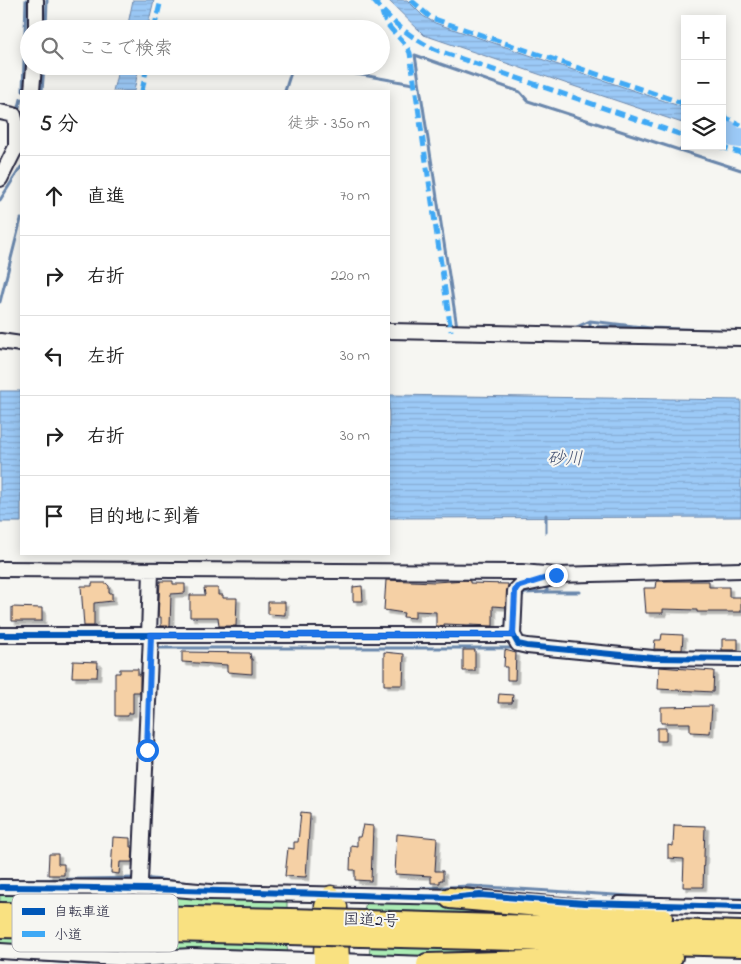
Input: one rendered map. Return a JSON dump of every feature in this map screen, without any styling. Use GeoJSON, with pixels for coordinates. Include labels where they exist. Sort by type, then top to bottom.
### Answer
{"type":"FeatureCollection","features":[{"type":"Feature","properties":{"kind":"highway"},"geometry":{"type":"LineString","coordinates":[[450,898],[741,924]]}},
{"type":"Feature","properties":{"kind":"highway","name":"国道2号"},"geometry":{"type":"LineString","coordinates":[[178,921],[362,928],[741,932]]}},
{"type":"Feature","properties":{"kind":"highway","name":"国道2号"},"geometry":{"type":"LineString","coordinates":[[178,926],[289,926]]}},
{"type":"Feature","properties":{"kind":"highway","name":"国道2号"},"geometry":{"type":"LineString","coordinates":[[362,928],[741,946]]}},
{"type":"Feature","properties":{"kind":"highway"},"geometry":{"type":"LineString","coordinates":[[428,964],[606,958],[741,957]]}},
{"type":"Feature","properties":{"kind":"main road"},"geometry":{"type":"LineString","coordinates":[[322,962],[324,906],[331,895]]}},
{"type":"Feature","properties":{"kind":"street"},"geometry":{"type":"LineString","coordinates":[[36,0],[36,20]]}},
{"type":"Feature","properties":{"kind":"street"},"geometry":{"type":"LineString","coordinates":[[32,90],[33,75]]}},
{"type":"Feature","properties":{"kind":"street"},"geometry":{"type":"LineString","coordinates":[[0,112],[14,114],[16,149]]}},
{"type":"Feature","properties":{"kind":"street"},"geometry":{"type":"LineString","coordinates":[[0,179],[20,139]]}},
{"type":"Feature","properties":{"kind":"street"},"geometry":{"type":"LineString","coordinates":[[390,331],[741,338]]}},
{"type":"Feature","properties":{"kind":"street"},"geometry":{"type":"LineString","coordinates":[[0,341],[20,344]]}},
{"type":"Feature","properties":{"kind":"street"},"geometry":{"type":"LineString","coordinates":[[0,569],[522,572],[556,575],[741,570]]}},
{"type":"Feature","properties":{"kind":"street"},"geometry":{"type":"LineString","coordinates":[[142,894],[140,881],[151,570]]}},
{"type":"Feature","properties":{"kind":"street"},"geometry":{"type":"LineString","coordinates":[[556,575],[517,587],[515,591],[513,635],[518,644],[653,658],[741,659]]}},
{"type":"Feature","properties":{"kind":"street"},"geometry":{"type":"LineString","coordinates":[[0,635],[150,637],[513,635]]}},
{"type":"Feature","properties":{"kind":"street"},"geometry":{"type":"LineString","coordinates":[[0,887],[140,881],[210,892],[450,898],[480,894],[595,903],[741,907]]}},
{"type":"Feature","properties":{"kind":"street"},"geometry":{"type":"LineString","coordinates":[[14,952],[138,961],[192,956],[322,962],[428,964]]}},
{"type":"Feature","properties":{"kind":"green space"},"geometry":{"type":"Polygon","coordinates":[[[0,891],[122,891],[122,894],[12,894],[12,902],[0,902],[0,891]]]}},
{"type":"Feature","properties":{"kind":"green space"},"geometry":{"type":"Polygon","coordinates":[[[178,897],[287,898],[287,909],[178,906],[178,897]]]}},
{"type":"Feature","properties":{"kind":"green space"},"geometry":{"type":"Polygon","coordinates":[[[367,899],[570,914],[364,910],[367,899]]]}},
{"type":"Feature","properties":{"kind":"green space"},"geometry":{"type":"Polygon","coordinates":[[[0,938],[12,938],[12,948],[0,947],[0,938]]]}},
{"type":"Feature","properties":{"kind":"green space"},"geometry":{"type":"Polygon","coordinates":[[[178,941],[281,945],[287,946],[288,955],[178,949],[178,941]]]}},
{"type":"Feature","properties":{"kind":"green space"},"geometry":{"type":"Polygon","coordinates":[[[370,947],[565,952],[450,957],[369,956],[370,947]]]}},
{"type":"Feature","properties":{"kind":"green space"},"geometry":{"type":"Polygon","coordinates":[[[91,952],[131,952],[127,954],[91,952]]]}},
{"type":"Feature","properties":{"kind":"water"},"geometry":{"type":"Polygon","coordinates":[[[133,0],[154,0],[149,20],[129,20],[133,0]]]}},
{"type":"Feature","properties":{"kind":"water"},"geometry":{"type":"Polygon","coordinates":[[[388,0],[407,0],[423,16],[435,23],[681,107],[681,123],[424,35],[388,0]]]}},
{"type":"Feature","properties":{"kind":"water"},"geometry":{"type":"Polygon","coordinates":[[[117,75],[137,75],[134,90],[113,90],[117,75]]]}},
{"type":"Feature","properties":{"kind":"water"},"geometry":{"type":"Polygon","coordinates":[[[726,121],[736,125],[734,139],[726,137],[726,121]]]}},
{"type":"Feature","properties":{"kind":"water"},"geometry":{"type":"Polygon","coordinates":[[[0,391],[20,391],[20,522],[0,522],[0,391]]]}},
{"type":"Feature","properties":{"kind":"water","name":"砂川"},"geometry":{"type":"Polygon","coordinates":[[[390,395],[741,400],[741,517],[390,518],[390,395]]]}},
{"type":"Feature","properties":{"kind":"building"},"geometry":{"type":"Polygon","coordinates":[[[386,580],[435,582],[466,580],[470,581],[470,583],[508,584],[506,607],[493,606],[493,626],[444,624],[444,626],[436,626],[436,612],[415,611],[415,618],[403,617],[404,613],[384,610],[386,580]]]}},
{"type":"Feature","properties":{"kind":"building"},"geometry":{"type":"Polygon","coordinates":[[[160,581],[173,581],[173,584],[185,584],[185,593],[171,594],[170,626],[161,626],[161,617],[158,617],[160,581]]]}},
{"type":"Feature","properties":{"kind":"building"},"geometry":{"type":"Polygon","coordinates":[[[657,581],[709,581],[709,587],[729,587],[729,597],[741,597],[741,612],[697,612],[697,610],[663,609],[663,613],[646,613],[644,588],[656,588],[657,581]]]}},
{"type":"Feature","properties":{"kind":"building"},"geometry":{"type":"Polygon","coordinates":[[[92,583],[106,583],[109,586],[109,593],[112,593],[112,601],[94,603],[94,626],[84,626],[81,586],[92,586],[92,583]]]}},
{"type":"Feature","properties":{"kind":"building"},"geometry":{"type":"Polygon","coordinates":[[[362,586],[363,601],[353,601],[353,587],[362,586]]]}},
{"type":"Feature","properties":{"kind":"building"},"geometry":{"type":"Polygon","coordinates":[[[204,588],[218,588],[218,595],[223,595],[223,598],[237,598],[236,626],[219,626],[218,617],[190,617],[190,595],[205,595],[204,588]]]}},
{"type":"Feature","properties":{"kind":"building"},"geometry":{"type":"Polygon","coordinates":[[[268,602],[285,602],[285,615],[268,614],[268,602]]]}},
{"type":"Feature","properties":{"kind":"building"},"geometry":{"type":"Polygon","coordinates":[[[12,607],[42,608],[42,621],[12,621],[12,607]]]}},
{"type":"Feature","properties":{"kind":"building"},"geometry":{"type":"Polygon","coordinates":[[[662,634],[683,635],[682,650],[654,649],[655,640],[661,640],[662,634]]]}},
{"type":"Feature","properties":{"kind":"building"},"geometry":{"type":"Polygon","coordinates":[[[722,639],[738,639],[738,650],[722,650],[722,639]]]}},
{"type":"Feature","properties":{"kind":"building"},"geometry":{"type":"Polygon","coordinates":[[[463,650],[475,650],[475,671],[463,671],[463,650]]]}},
{"type":"Feature","properties":{"kind":"building"},"geometry":{"type":"Polygon","coordinates":[[[505,650],[516,653],[515,680],[507,680],[507,667],[504,667],[505,650]]]}},
{"type":"Feature","properties":{"kind":"building"},"geometry":{"type":"Polygon","coordinates":[[[182,652],[250,653],[252,674],[227,672],[227,665],[182,662],[182,652]]]}},
{"type":"Feature","properties":{"kind":"building"},"geometry":{"type":"Polygon","coordinates":[[[384,652],[404,654],[403,685],[384,685],[384,652]]]}},
{"type":"Feature","properties":{"kind":"building"},"geometry":{"type":"Polygon","coordinates":[[[73,661],[98,662],[97,677],[72,677],[73,661]]]}},
{"type":"Feature","properties":{"kind":"building"},"geometry":{"type":"Polygon","coordinates":[[[659,667],[714,671],[713,692],[658,689],[659,667]]]}},
{"type":"Feature","properties":{"kind":"building"},"geometry":{"type":"Polygon","coordinates":[[[120,669],[138,669],[138,675],[140,675],[140,692],[133,692],[133,713],[128,713],[128,716],[115,716],[115,673],[120,673],[120,669]]]}},
{"type":"Feature","properties":{"kind":"building"},"geometry":{"type":"Polygon","coordinates":[[[499,694],[513,695],[512,703],[498,703],[499,694]]]}},
{"type":"Feature","properties":{"kind":"building"},"geometry":{"type":"Polygon","coordinates":[[[712,706],[710,733],[690,732],[690,723],[661,723],[661,707],[712,706]]]}},
{"type":"Feature","properties":{"kind":"building"},"geometry":{"type":"Polygon","coordinates":[[[657,728],[666,728],[666,741],[657,741],[657,728]]]}},
{"type":"Feature","properties":{"kind":"building"},"geometry":{"type":"Polygon","coordinates":[[[301,812],[310,813],[306,877],[285,876],[288,848],[294,849],[294,842],[298,842],[301,812]]]}},
{"type":"Feature","properties":{"kind":"building"},"geometry":{"type":"Polygon","coordinates":[[[363,825],[373,826],[371,881],[355,880],[355,870],[350,870],[351,845],[357,846],[357,837],[360,837],[363,825]]]}},
{"type":"Feature","properties":{"kind":"building"},"geometry":{"type":"Polygon","coordinates":[[[674,825],[705,826],[703,887],[683,887],[684,859],[668,858],[668,845],[673,846],[674,825]]]}},
{"type":"Feature","properties":{"kind":"building"},"geometry":{"type":"Polygon","coordinates":[[[397,834],[437,838],[435,871],[443,871],[443,880],[440,880],[440,883],[431,883],[431,876],[395,874],[397,834]]]}},
{"type":"Feature","properties":{"kind":"building"},"geometry":{"type":"Polygon","coordinates":[[[113,837],[130,838],[130,847],[133,847],[132,862],[120,862],[119,874],[111,873],[113,837]]]}},
{"type":"Feature","properties":{"kind":"building"},"geometry":{"type":"Polygon","coordinates":[[[49,854],[58,854],[58,864],[64,864],[64,875],[48,875],[49,854]]]}},
{"type":"Feature","properties":{"kind":"waterway"},"geometry":{"type":"LineString","coordinates":[[25,20],[26,0]]}},
{"type":"Feature","properties":{"kind":"waterway"},"geometry":{"type":"LineString","coordinates":[[46,20],[47,0]]}},
{"type":"Feature","properties":{"kind":"waterway"},"geometry":{"type":"LineString","coordinates":[[457,327],[415,55],[520,92],[528,101],[741,170]]}},
{"type":"Feature","properties":{"kind":"waterway"},"geometry":{"type":"LineString","coordinates":[[23,90],[24,75]]}},
{"type":"Feature","properties":{"kind":"waterway"},"geometry":{"type":"LineString","coordinates":[[42,90],[43,75]]}},
{"type":"Feature","properties":{"kind":"waterway"},"geometry":{"type":"LineString","coordinates":[[285,90],[290,75]]}},
{"type":"Feature","properties":{"kind":"waterway"},"geometry":{"type":"LineString","coordinates":[[362,75],[413,84]]}},
{"type":"Feature","properties":{"kind":"waterway"},"geometry":{"type":"LineString","coordinates":[[18,111],[20,103]]}},
{"type":"Feature","properties":{"kind":"waterway"},"geometry":{"type":"LineString","coordinates":[[726,129],[733,137],[741,138]]}},
{"type":"Feature","properties":{"kind":"waterway"},"geometry":{"type":"LineString","coordinates":[[0,200],[20,169]]}},
{"type":"Feature","properties":{"kind":"waterway"},"geometry":{"type":"LineString","coordinates":[[0,302],[20,223]]}},
{"type":"Feature","properties":{"kind":"waterway"},"geometry":{"type":"LineString","coordinates":[[590,321],[590,327],[621,326],[641,330]]}},
{"type":"Feature","properties":{"kind":"waterway"},"geometry":{"type":"LineString","coordinates":[[572,329],[590,321],[651,328],[741,331]]}},
{"type":"Feature","properties":{"kind":"waterway"},"geometry":{"type":"LineString","coordinates":[[546,515],[546,532]]}},
{"type":"Feature","properties":{"kind":"waterway"},"geometry":{"type":"LineString","coordinates":[[520,597],[525,593],[547,592],[547,588]]}},
{"type":"Feature","properties":{"kind":"waterway"},"geometry":{"type":"LineString","coordinates":[[547,592],[580,592]]}},
{"type":"Feature","properties":{"kind":"waterway"},"geometry":{"type":"LineString","coordinates":[[359,642],[403,642]]}},
{"type":"Feature","properties":{"kind":"waterway"},"geometry":{"type":"LineString","coordinates":[[155,648],[514,648]]}},
{"type":"Feature","properties":{"kind":"waterway"},"geometry":{"type":"LineString","coordinates":[[28,880],[137,878]]}},
{"type":"Feature","properties":{"kind":"waterway"},"geometry":{"type":"LineString","coordinates":[[143,878],[208,885],[381,889]]}},
{"type":"Feature","properties":{"kind":"waterway"},"geometry":{"type":"LineString","coordinates":[[405,889],[470,886],[663,898]]}},
{"type":"Feature","properties":{"kind":"waterway"},"geometry":{"type":"LineString","coordinates":[[682,899],[741,899]]}},
{"type":"Feature","properties":{"kind":"waterway"},"geometry":{"type":"LineString","coordinates":[[0,958],[89,964]]}},
{"type":"Feature","properties":{"kind":"marked path"},"geometry":{"type":"LineString","coordinates":[[156,20],[161,0]]}},
{"type":"Feature","properties":{"kind":"marked path"},"geometry":{"type":"LineString","coordinates":[[373,0],[403,30],[439,51],[681,135]]}},
{"type":"Feature","properties":{"kind":"marked path"},"geometry":{"type":"LineString","coordinates":[[411,0],[431,18],[681,103]]}},
{"type":"Feature","properties":{"kind":"marked path"},"geometry":{"type":"LineString","coordinates":[[382,12],[385,20]]}},
{"type":"Feature","properties":{"kind":"marked path"},"geometry":{"type":"LineString","coordinates":[[390,28],[410,53],[451,331]]}},
{"type":"Feature","properties":{"kind":"marked path"},"geometry":{"type":"LineString","coordinates":[[142,90],[145,75]]}},
{"type":"Feature","properties":{"kind":"marked path"},"geometry":{"type":"LineString","coordinates":[[726,118],[741,125]]}},
{"type":"Feature","properties":{"kind":"marked path"},"geometry":{"type":"LineString","coordinates":[[726,148],[741,153]]}},
{"type":"Feature","properties":{"kind":"cycle path"},"geometry":{"type":"LineString","coordinates":[[0,635],[513,635],[518,644],[527,646],[653,658],[741,659]]}},
{"type":"Feature","properties":{"kind":"cycle path"},"geometry":{"type":"LineString","coordinates":[[0,887],[169,889],[450,898],[480,895],[585,903],[741,907]]}},
{"type":"Feature","properties":{"kind":"route"},"geometry":{"type":"LineString","coordinates":[[147,750],[151,635],[513,635],[515,591],[517,587],[544,581],[556,575]]}}]}
